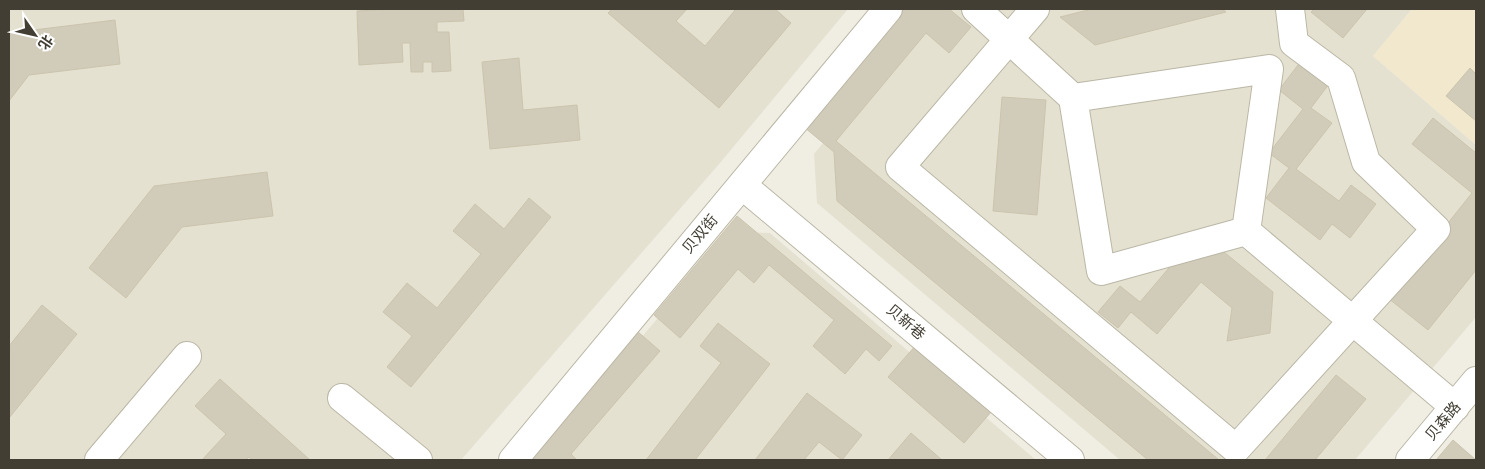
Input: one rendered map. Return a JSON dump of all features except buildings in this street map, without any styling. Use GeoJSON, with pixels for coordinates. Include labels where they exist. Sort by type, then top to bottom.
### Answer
{"type":"FeatureCollection","features":[{"type":"Feature","properties":{"kind":"street","name":"贝双街"},"geometry":{"type":"LineString","coordinates":[[513,460],[888,9]]}},
{"type":"Feature","properties":{"kind":"street"},"geometry":{"type":"LineString","coordinates":[[976,9],[1073,98],[1101,271],[1246,231]]}},
{"type":"Feature","properties":{"kind":"street"},"geometry":{"type":"LineString","coordinates":[[1035,9],[900,167],[1236,449],[1436,229],[1366,162],[1341,78],[1294,43],[1290,9]]}},
{"type":"Feature","properties":{"kind":"street"},"geometry":{"type":"LineString","coordinates":[[1246,231],[1269,69],[1294,43]]}},
{"type":"Feature","properties":{"kind":"street"},"geometry":{"type":"LineString","coordinates":[[1073,98],[1269,69]]}},
{"type":"Feature","properties":{"kind":"street","name":"贝新巷"},"geometry":{"type":"LineString","coordinates":[[742,185],[1070,460]]}},
{"type":"Feature","properties":{"kind":"street"},"geometry":{"type":"LineString","coordinates":[[1246,231],[1454,407]]}},
{"type":"Feature","properties":{"kind":"street"},"geometry":{"type":"LineString","coordinates":[[99,460],[187,356]]}},
{"type":"Feature","properties":{"kind":"street","name":"贝森路"},"geometry":{"type":"LineString","coordinates":[[1410,460],[1476,381]]}},
{"type":"Feature","properties":{"kind":"street"},"geometry":{"type":"LineString","coordinates":[[342,398],[418,460]]}},
{"type":"Feature","properties":{"kind":"shaded area"},"geometry":{"type":"Polygon","coordinates":[[[9,9],[848,9],[720,163],[461,460],[9,460],[9,9]]]}},
{"type":"Feature","properties":{"kind":"shaded area"},"geometry":{"type":"Polygon","coordinates":[[[934,9],[1412,9],[1373,56],[1476,145],[1476,317],[1355,460],[1120,460],[817,203],[814,154],[934,9]]]}},
{"type":"Feature","properties":{"kind":"shaded area"},"geometry":{"type":"Polygon","coordinates":[[[1412,9],[1476,9],[1476,145],[1373,56],[1412,9]]]}},
{"type":"Feature","properties":{"kind":"shaded area"},"geometry":{"type":"Polygon","coordinates":[[[731,232],[770,233],[1036,460],[537,460],[731,232]]]}}]}
